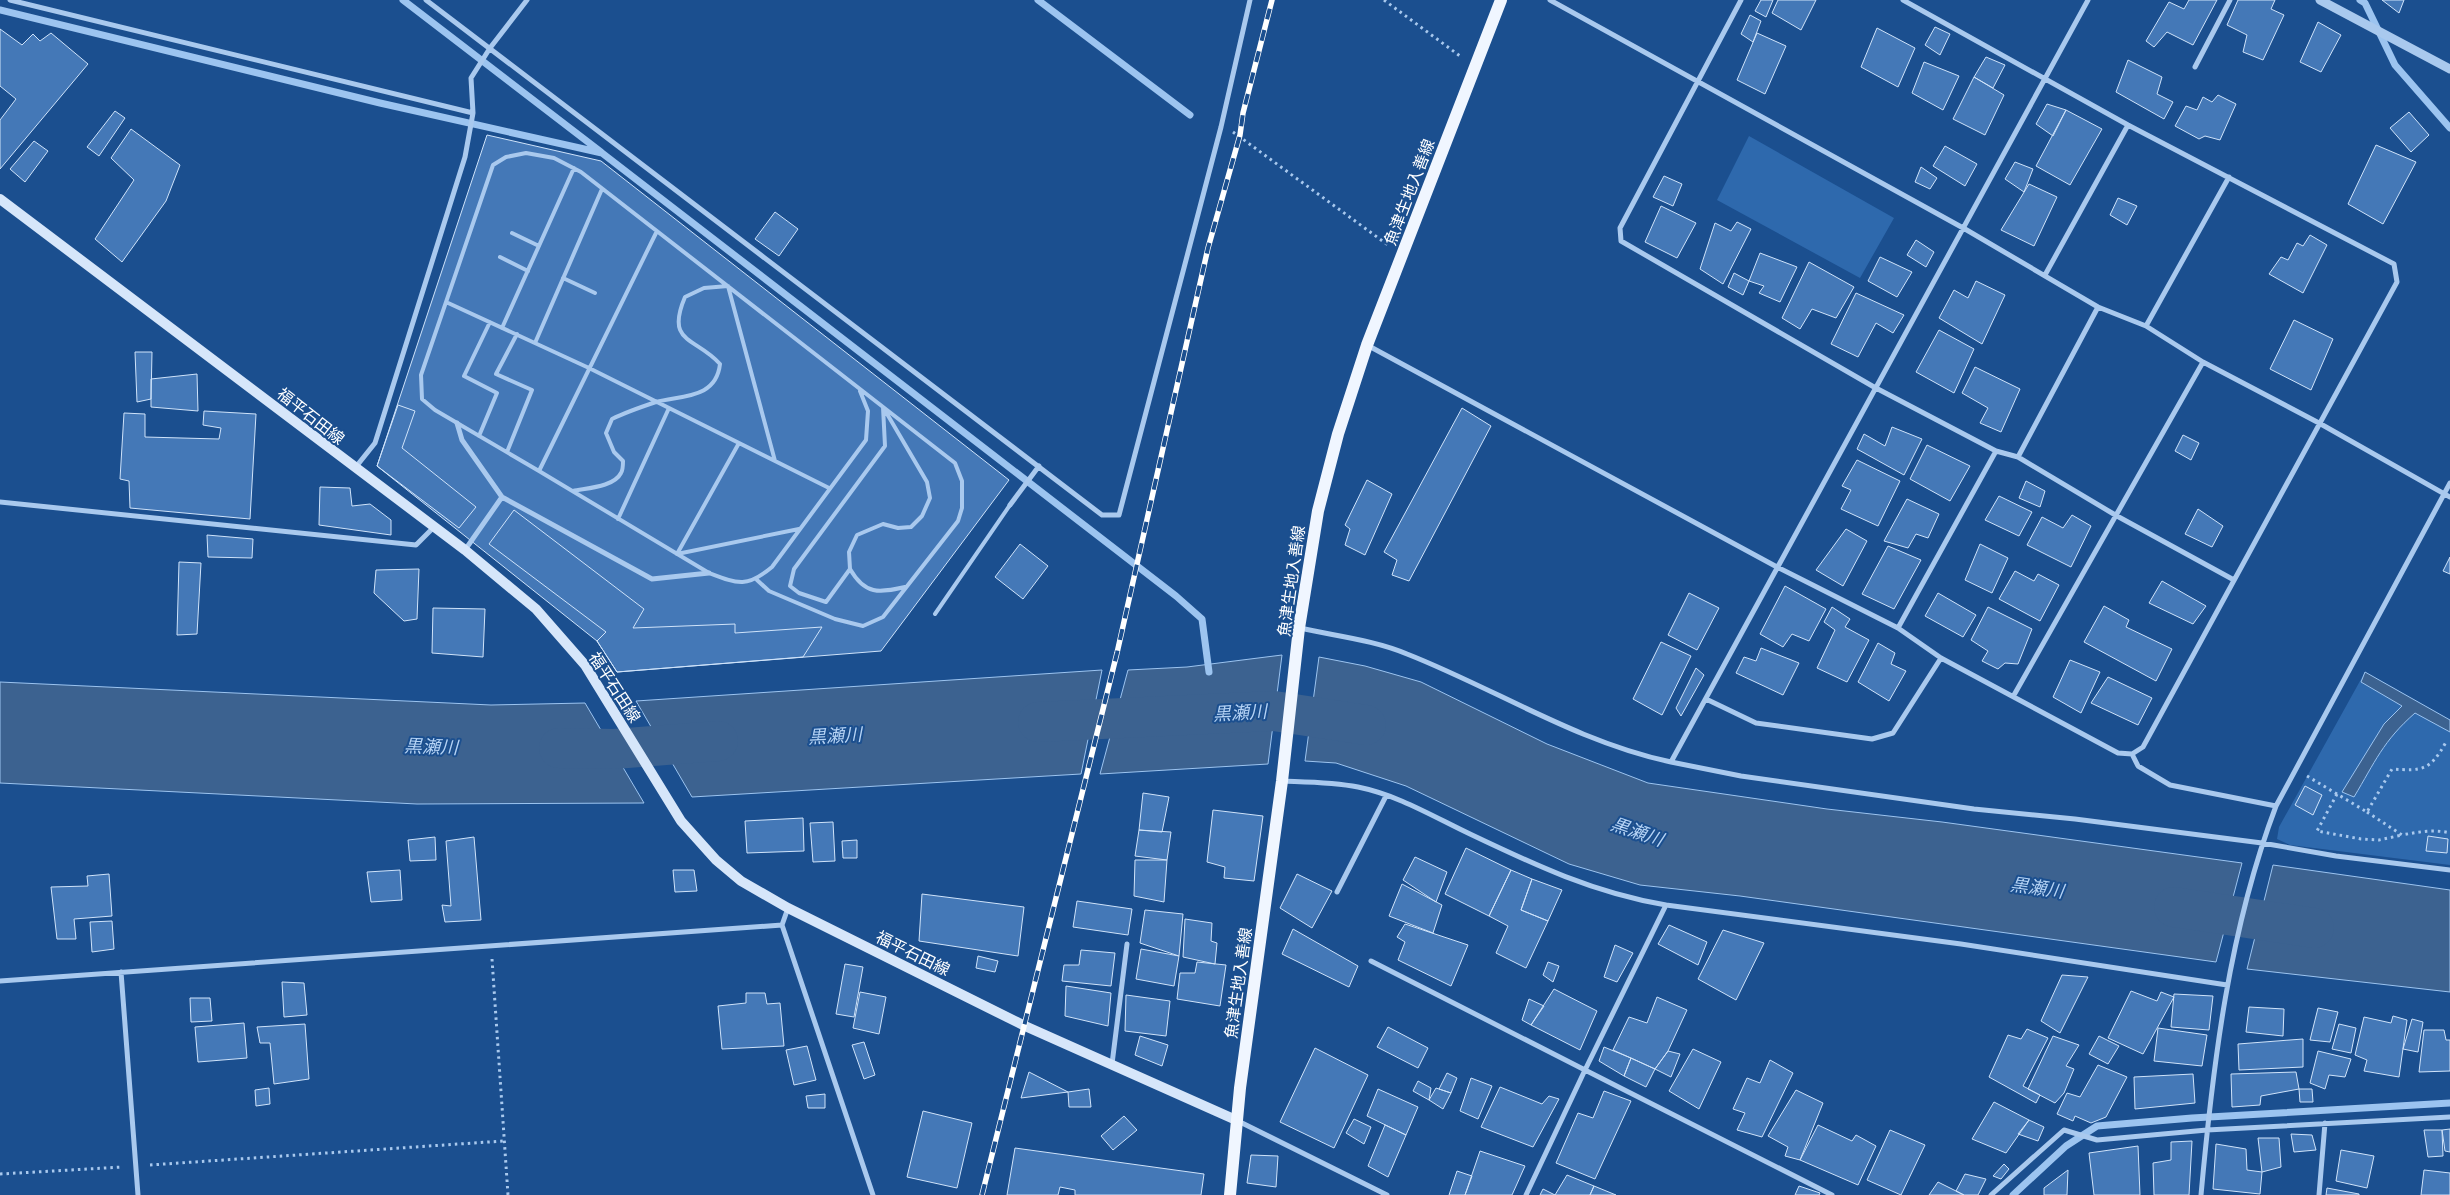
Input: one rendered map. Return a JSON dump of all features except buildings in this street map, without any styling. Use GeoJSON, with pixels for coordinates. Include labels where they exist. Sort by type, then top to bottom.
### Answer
{"type":"FeatureCollection","features":[{"type":"Feature","properties":{"kind":"main road","name":"魚津生地入善線"},"geometry":{"type":"LineString","coordinates":[[1230,1195],[1236,1120],[1282,776],[1299,628],[1318,511],[1338,434],[1367,345],[1501,0]]}},
{"type":"Feature","properties":{"kind":"main road","name":"福平石田線"},"geometry":{"type":"LineString","coordinates":[[0,199],[465,550],[536,610],[585,665],[681,822],[716,860],[741,881],[788,908],[1025,1026],[1236,1120]]}},
{"type":"Feature","properties":{"kind":"street"},"geometry":{"type":"LineString","coordinates":[[10,0],[474,113]]}},
{"type":"Feature","properties":{"kind":"street"},"geometry":{"type":"LineString","coordinates":[[426,0],[1102,515],[1119,515],[1221,127],[1250,0]]}},
{"type":"Feature","properties":{"kind":"street"},"geometry":{"type":"LineString","coordinates":[[355,468],[375,443],[465,157],[474,113],[471,78],[490,48],[527,0]]}},
{"type":"Feature","properties":{"kind":"street"},"geometry":{"type":"LineString","coordinates":[[1550,0],[1965,229],[2098,307],[2146,326],[2203,362],[2319,423],[2450,498]]}},
{"type":"Feature","properties":{"kind":"street"},"geometry":{"type":"LineString","coordinates":[[1741,0],[1620,228],[1621,242],[1874,387],[1996,451],[2018,457],[2117,516],[2234,580]]}},
{"type":"Feature","properties":{"kind":"street"},"geometry":{"type":"LineString","coordinates":[[1367,345],[1777,567],[1898,628],[1941,658],[2118,753],[2132,754],[2143,747],[2397,282],[2394,264],[2229,176],[2128,126],[1902,0]]}},
{"type":"Feature","properties":{"kind":"street"},"geometry":{"type":"LineString","coordinates":[[1671,762],[1874,387],[1965,229],[2088,0]]}},
{"type":"Feature","properties":{"kind":"street"},"geometry":{"type":"LineString","coordinates":[[2195,67],[2230,0]]}},
{"type":"Feature","properties":{"kind":"street"},"geometry":{"type":"LineString","coordinates":[[2320,0],[2450,69]]}},
{"type":"Feature","properties":{"kind":"street"},"geometry":{"type":"LineString","coordinates":[[2045,276],[2128,126]]}},
{"type":"Feature","properties":{"kind":"street"},"geometry":{"type":"LineString","coordinates":[[2146,326],[2229,176]]}},
{"type":"Feature","properties":{"kind":"street"},"geometry":{"type":"LineString","coordinates":[[2018,457],[2098,307]]}},
{"type":"Feature","properties":{"kind":"street"},"geometry":{"type":"LineString","coordinates":[[2014,696],[2203,362]]}},
{"type":"Feature","properties":{"kind":"street"},"geometry":{"type":"LineString","coordinates":[[457,423],[462,440],[502,497],[652,579],[709,573]]}},
{"type":"Feature","properties":{"kind":"street"},"geometry":{"type":"LineString","coordinates":[[1898,628],[1996,451]]}},
{"type":"Feature","properties":{"kind":"street"},"geometry":{"type":"LineString","coordinates":[[1010,505],[1039,466]]}},
{"type":"Feature","properties":{"kind":"street"},"geometry":{"type":"LineString","coordinates":[[2202,1195],[2207,1130],[2227,985],[2258,854],[2276,806],[2450,483]]}},
{"type":"Feature","properties":{"kind":"street"},"geometry":{"type":"LineString","coordinates":[[465,550],[502,497]]}},
{"type":"Feature","properties":{"kind":"street"},"geometry":{"type":"LineString","coordinates":[[0,502],[416,545],[434,527]]}},
{"type":"Feature","properties":{"kind":"street"},"geometry":{"type":"LineString","coordinates":[[1299,628],[1405,653],[1559,724],[1634,754],[1671,762],[1742,776],[1974,809],[2075,819],[2450,870]]}},
{"type":"Feature","properties":{"kind":"street"},"geometry":{"type":"LineString","coordinates":[[1706,699],[1756,724],[1872,739],[1893,733],[1941,658]]}},
{"type":"Feature","properties":{"kind":"street"},"geometry":{"type":"LineString","coordinates":[[2132,754],[2138,766],[2170,785],[2276,806]]}},
{"type":"Feature","properties":{"kind":"street"},"geometry":{"type":"LineString","coordinates":[[1282,776],[1350,786],[1403,801],[1558,875],[1589,887],[1666,904],[1971,945],[2227,985]]}},
{"type":"Feature","properties":{"kind":"street"},"geometry":{"type":"LineString","coordinates":[[1337,892],[1386,796]]}},
{"type":"Feature","properties":{"kind":"street"},"geometry":{"type":"LineString","coordinates":[[1526,1195],[1666,904]]}},
{"type":"Feature","properties":{"kind":"street"},"geometry":{"type":"LineString","coordinates":[[788,908],[782,925],[873,1195]]}},
{"type":"Feature","properties":{"kind":"street"},"geometry":{"type":"LineString","coordinates":[[0,981],[782,925]]}},
{"type":"Feature","properties":{"kind":"street"},"geometry":{"type":"LineString","coordinates":[[1112,1064],[1127,944]]}},
{"type":"Feature","properties":{"kind":"street"},"geometry":{"type":"LineString","coordinates":[[1371,961],[1832,1195]]}},
{"type":"Feature","properties":{"kind":"street"},"geometry":{"type":"LineString","coordinates":[[121,972],[138,1195]]}},
{"type":"Feature","properties":{"kind":"street"},"geometry":{"type":"LineString","coordinates":[[1991,1195],[2064,1130],[2097,1140],[2207,1130],[2450,1117]]}},
{"type":"Feature","properties":{"kind":"street"},"geometry":{"type":"LineString","coordinates":[[1236,1120],[1387,1195]]}},
{"type":"Feature","properties":{"kind":"street"},"geometry":{"type":"LineString","coordinates":[[2319,1195],[2325,1123]]}},
{"type":"Feature","properties":{"kind":"lane"},"geometry":{"type":"LineString","coordinates":[[757,580],[769,591],[835,619],[863,626],[883,617],[958,522],[962,508],[962,481],[955,464],[859,388],[728,286],[574,168],[554,158],[526,153],[506,157],[493,166],[422,375],[422,398],[434,410],[539,470],[709,573],[738,584],[757,580],[772,567],[866,440],[868,412],[859,388]]}},
{"type":"Feature","properties":{"kind":"lane"},"geometry":{"type":"LineString","coordinates":[[502,328],[574,168]]}},
{"type":"Feature","properties":{"kind":"lane"},"geometry":{"type":"LineString","coordinates":[[535,343],[602,189]]}},
{"type":"Feature","properties":{"kind":"lane"},"geometry":{"type":"LineString","coordinates":[[539,470],[657,231]]}},
{"type":"Feature","properties":{"kind":"lane"},"geometry":{"type":"LineString","coordinates":[[512,233],[539,246]]}},
{"type":"Feature","properties":{"kind":"lane"},"geometry":{"type":"LineString","coordinates":[[500,257],[528,271]]}},
{"type":"Feature","properties":{"kind":"lane"},"geometry":{"type":"LineString","coordinates":[[563,278],[595,293]]}},
{"type":"Feature","properties":{"kind":"lane"},"geometry":{"type":"LineString","coordinates":[[573,491],[607,483],[621,473],[623,461],[614,452],[606,433],[612,419],[657,402],[695,395],[709,387],[718,377],[720,364],[710,353],[687,339],[678,327],[678,313],[685,297],[704,288],[728,286]]}},
{"type":"Feature","properties":{"kind":"lane"},"geometry":{"type":"LineString","coordinates":[[728,286],[775,461]]}},
{"type":"Feature","properties":{"kind":"lane"},"geometry":{"type":"LineString","coordinates":[[446,302],[589,368],[829,488]]}},
{"type":"Feature","properties":{"kind":"lane"},"geometry":{"type":"LineString","coordinates":[[479,436],[497,393],[464,376],[490,322]]}},
{"type":"Feature","properties":{"kind":"lane"},"geometry":{"type":"LineString","coordinates":[[507,452],[532,390],[496,374],[517,334]]}},
{"type":"Feature","properties":{"kind":"lane"},"geometry":{"type":"LineString","coordinates":[[618,519],[669,408]]}},
{"type":"Feature","properties":{"kind":"lane"},"geometry":{"type":"LineString","coordinates":[[850,569],[826,602],[799,593],[790,586],[794,569],[885,446],[883,408]]}},
{"type":"Feature","properties":{"kind":"lane"},"geometry":{"type":"LineString","coordinates":[[883,408],[927,482],[930,498],[922,516],[911,526],[898,528],[883,524],[856,535],[849,552],[850,569],[858,582],[875,592],[906,587]]}},
{"type":"Feature","properties":{"kind":"lane"},"geometry":{"type":"LineString","coordinates":[[677,554],[739,443]]}},
{"type":"Feature","properties":{"kind":"lane"},"geometry":{"type":"LineString","coordinates":[[935,614],[1010,505]]}},
{"type":"Feature","properties":{"kind":"lane"},"geometry":{"type":"LineString","coordinates":[[677,554],[799,529]]}},
{"type":"Feature","properties":{"kind":"path"},"geometry":{"type":"LineString","coordinates":[[1384,0],[1475,67]]}},
{"type":"Feature","properties":{"kind":"path"},"geometry":{"type":"LineString","coordinates":[[1221,127],[1240,135],[1402,256]]}},
{"type":"Feature","properties":{"kind":"path"},"geometry":{"type":"LineString","coordinates":[[2367,812],[2392,769],[2420,770],[2438,757],[2446,742]]}},
{"type":"Feature","properties":{"kind":"path"},"geometry":{"type":"LineString","coordinates":[[2296,770],[2402,835]]}},
{"type":"Feature","properties":{"kind":"path"},"geometry":{"type":"LineString","coordinates":[[2337,794],[2317,831],[2361,839],[2379,840],[2427,831],[2450,833]]}},
{"type":"Feature","properties":{"kind":"path"},"geometry":{"type":"LineString","coordinates":[[491,946],[508,1195]]}},
{"type":"Feature","properties":{"kind":"path"},"geometry":{"type":"LineString","coordinates":[[0,1174],[503,1141]]}},
{"type":"Feature","properties":{"kind":"shaded area"},"geometry":{"type":"Polygon","coordinates":[[[1749,136],[1894,218],[1860,278],[1717,200],[1749,136]]]}},
{"type":"Feature","properties":{"kind":"shaded area"},"geometry":{"type":"Polygon","coordinates":[[[2365,672],[2450,720],[2450,865],[2290,845],[2277,839],[2279,827],[2365,672]]]}},
{"type":"Feature","properties":{"kind":"water"},"geometry":{"type":"Polygon","coordinates":[[[1282,655],[1268,764],[1100,774],[1128,670],[1187,667],[1282,655]]]}},
{"type":"Feature","properties":{"kind":"water"},"geometry":{"type":"Polygon","coordinates":[[[1319,657],[1365,666],[1421,682],[1547,744],[1648,783],[1827,809],[1942,822],[2242,863],[2216,962],[1740,896],[1640,885],[1569,864],[1406,786],[1336,763],[1305,761],[1319,657]]]}},
{"type":"Feature","properties":{"kind":"water"},"geometry":{"type":"Polygon","coordinates":[[[1102,670],[1081,774],[692,797],[636,701],[1102,670]]]}},
{"type":"Feature","properties":{"kind":"water"},"geometry":{"type":"Polygon","coordinates":[[[2365,672],[2450,720],[2450,732],[2415,713],[2387,743],[2354,797],[2342,792],[2384,724],[2402,706],[2361,682],[2365,672]]]}},
{"type":"Feature","properties":{"kind":"water"},"geometry":{"type":"Polygon","coordinates":[[[0,682],[491,705],[585,703],[644,803],[417,804],[0,783],[0,682]]]}},
{"type":"Feature","properties":{"kind":"water"},"geometry":{"type":"Polygon","coordinates":[[[2273,865],[2450,890],[2450,992],[2247,969],[2273,865]]]}},
{"type":"Feature","properties":{"kind":"waterway"},"geometry":{"type":"LineString","coordinates":[[403,0],[601,152]]}},
{"type":"Feature","properties":{"kind":"waterway"},"geometry":{"type":"LineString","coordinates":[[1038,0],[1190,115]]}},
{"type":"Feature","properties":{"kind":"waterway"},"geometry":{"type":"LineString","coordinates":[[2360,0],[2365,3],[2395,65],[2450,128]]}},
{"type":"Feature","properties":{"kind":"waterway"},"geometry":{"type":"LineString","coordinates":[[0,10],[380,103],[602,153],[1176,596],[1202,619],[1209,672]]}},
{"type":"Feature","properties":{"kind":"waterway","name":"黒瀬川"},"geometry":{"type":"LineString","coordinates":[[1038,722],[1274,711],[1366,725]]}},
{"type":"Feature","properties":{"kind":"waterway","name":"黒瀬川"},"geometry":{"type":"LineString","coordinates":[[559,748],[614,749],[718,741]]}},
{"type":"Feature","properties":{"kind":"waterway","name":"黒瀬川"},"geometry":{"type":"LineString","coordinates":[[2174,907],[2314,928]]}},
{"type":"Feature","properties":{"kind":"waterway"},"geometry":{"type":"LineString","coordinates":[[2013,1195],[2066,1146],[2097,1126],[2192,1118],[2450,1103]]}},
{"type":"Feature","properties":{"kind":"railway"},"geometry":{"type":"LineString","coordinates":[[982,1195],[1117,653],[1208,248],[1240,135],[1243,113],[1272,0]]}}]}
